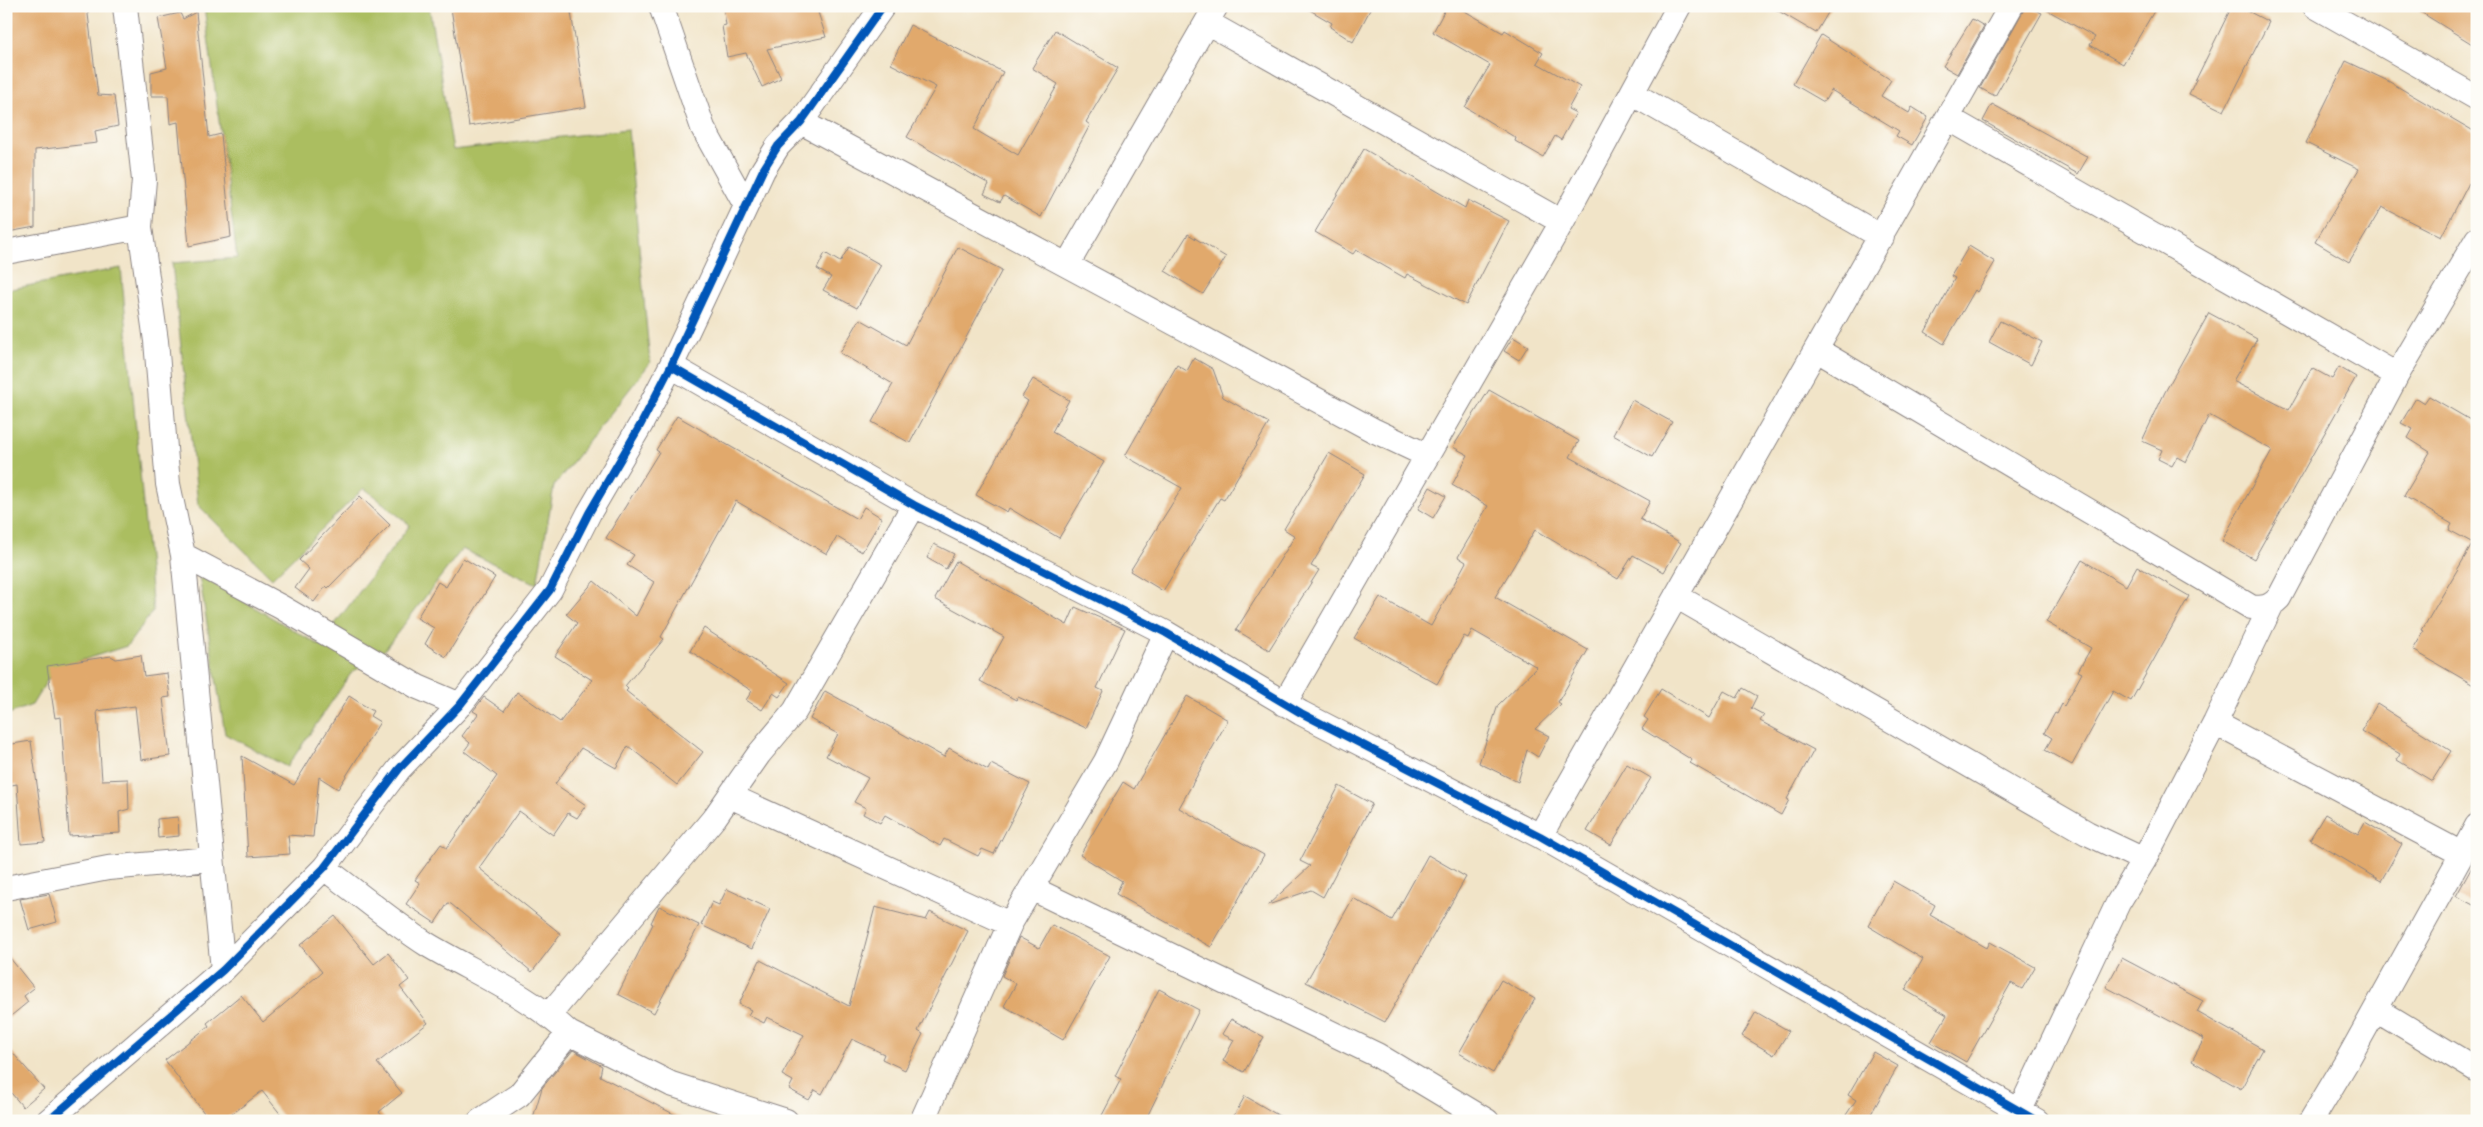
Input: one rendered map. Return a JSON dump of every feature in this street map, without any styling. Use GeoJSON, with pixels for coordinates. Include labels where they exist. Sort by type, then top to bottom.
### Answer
{"type":"FeatureCollection","features":[{"type":"Feature","properties":{"kind":"street"},"geometry":{"type":"LineString","coordinates":[[125,6],[144,180],[140,227],[156,341],[168,484],[183,555],[223,970]]}},
{"type":"Feature","properties":{"kind":"street"},"geometry":{"type":"LineString","coordinates":[[661,6],[703,128],[745,204]]}},
{"type":"Feature","properties":{"kind":"street"},"geometry":{"type":"LineString","coordinates":[[48,1121],[223,970],[324,868],[399,769],[460,705],[550,590],[589,513],[641,424],[671,366],[762,170],[778,146],[801,122],[883,6]]}},
{"type":"Feature","properties":{"kind":"street"},"geometry":{"type":"LineString","coordinates":[[1284,704],[1562,222],[1679,6]]}},
{"type":"Feature","properties":{"kind":"street"},"geometry":{"type":"LineString","coordinates":[[1540,836],[1882,237],[2011,6]]}},
{"type":"Feature","properties":{"kind":"street"},"geometry":{"type":"LineString","coordinates":[[2315,6],[2477,98]]}},
{"type":"Feature","properties":{"kind":"street"},"geometry":{"type":"LineString","coordinates":[[1067,266],[1212,15],[1562,222]]}},
{"type":"Feature","properties":{"kind":"street"},"geometry":{"type":"LineString","coordinates":[[1633,94],[1882,237]]}},
{"type":"Feature","properties":{"kind":"street"},"geometry":{"type":"LineString","coordinates":[[1948,118],[2397,375]]}},
{"type":"Feature","properties":{"kind":"street"},"geometry":{"type":"LineString","coordinates":[[801,122],[1373,430],[1426,455]]}},
{"type":"Feature","properties":{"kind":"street"},"geometry":{"type":"LineString","coordinates":[[6,252],[140,227]]}},
{"type":"Feature","properties":{"kind":"street"},"geometry":{"type":"LineString","coordinates":[[671,366],[914,505],[1166,633],[1284,704],[1540,836],[2029,1115],[2118,903],[2144,860],[2216,723],[2271,606],[2279,598],[2397,375],[2477,239]]}},
{"type":"Feature","properties":{"kind":"street"},"geometry":{"type":"LineString","coordinates":[[1817,350],[2251,607],[2262,609],[2271,606]]}},
{"type":"Feature","properties":{"kind":"street"},"geometry":{"type":"LineString","coordinates":[[549,1015],[710,824],[759,754],[795,710],[914,505]]}},
{"type":"Feature","properties":{"kind":"street"},"geometry":{"type":"LineString","coordinates":[[183,555],[281,607],[418,687],[460,705]]}},
{"type":"Feature","properties":{"kind":"street"},"geometry":{"type":"LineString","coordinates":[[1676,596],[2087,833],[2144,860]]}},
{"type":"Feature","properties":{"kind":"street"},"geometry":{"type":"LineString","coordinates":[[922,1121],[1010,924],[1106,761],[1166,633]]}},
{"type":"Feature","properties":{"kind":"street"},"geometry":{"type":"LineString","coordinates":[[2216,723],[2462,854]]}},
{"type":"Feature","properties":{"kind":"street"},"geometry":{"type":"LineString","coordinates":[[730,796],[1010,924]]}},
{"type":"Feature","properties":{"kind":"street"},"geometry":{"type":"LineString","coordinates":[[2311,1121],[2376,1009],[2477,826]]}},
{"type":"Feature","properties":{"kind":"street"},"geometry":{"type":"LineString","coordinates":[[6,888],[108,868],[211,859]]}},
{"type":"Feature","properties":{"kind":"street"},"geometry":{"type":"LineString","coordinates":[[324,868],[426,943],[549,1015],[569,1033],[671,1084],[786,1121]]}},
{"type":"Feature","properties":{"kind":"street"},"geometry":{"type":"LineString","coordinates":[[1031,888],[1377,1055],[1487,1121]]}},
{"type":"Feature","properties":{"kind":"street"},"geometry":{"type":"LineString","coordinates":[[2376,1009],[2477,1070]]}},
{"type":"Feature","properties":{"kind":"street"},"geometry":{"type":"LineString","coordinates":[[480,1121],[519,1095],[569,1033]]}},
{"type":"Feature","properties":{"kind":"green space"},"geometry":{"type":"Polygon","coordinates":[[[204,6],[429,6],[453,150],[628,129],[650,363],[554,486],[537,584],[462,549],[379,657],[352,672],[287,767],[225,734],[199,575],[319,645],[410,525],[364,488],[272,578],[198,505],[172,263],[237,258],[204,6]]]}},
{"type":"Feature","properties":{"kind":"green space"},"geometry":{"type":"Polygon","coordinates":[[[121,268],[153,611],[127,646],[54,669],[32,705],[6,715],[6,290],[121,268]]]}},
{"type":"Feature","properties":{"kind":"building"},"geometry":{"type":"Polygon","coordinates":[[[6,6],[87,6],[98,95],[114,96],[118,126],[95,131],[97,143],[35,150],[35,227],[8,232],[6,6]]]}},
{"type":"Feature","properties":{"kind":"building"},"geometry":{"type":"Polygon","coordinates":[[[461,6],[570,6],[586,107],[469,126],[451,8],[461,6]]]}},
{"type":"Feature","properties":{"kind":"building"},"geometry":{"type":"Polygon","coordinates":[[[723,6],[816,6],[826,37],[767,49],[781,78],[762,87],[746,53],[727,57],[722,26],[726,25],[723,6]]]}},
{"type":"Feature","properties":{"kind":"building"},"geometry":{"type":"Polygon","coordinates":[[[1303,6],[1372,6],[1353,42],[1330,27],[1332,23],[1303,6]]]}},
{"type":"Feature","properties":{"kind":"building"},"geometry":{"type":"Polygon","coordinates":[[[1447,6],[1456,6],[1503,33],[1505,30],[1543,53],[1537,63],[1580,87],[1568,109],[1576,113],[1561,140],[1555,136],[1543,157],[1515,141],[1516,138],[1465,107],[1490,65],[1433,32],[1447,6]]]}},
{"type":"Feature","properties":{"kind":"building"},"geometry":{"type":"Polygon","coordinates":[[[1770,6],[1832,6],[1816,33],[1770,6]]]}},
{"type":"Feature","properties":{"kind":"building"},"geometry":{"type":"Polygon","coordinates":[[[2026,6],[2042,13],[1995,96],[1980,88],[2026,6]]]}},
{"type":"Feature","properties":{"kind":"building"},"geometry":{"type":"Polygon","coordinates":[[[2040,6],[2157,6],[2123,64],[2090,45],[2095,37],[2040,6]]]}},
{"type":"Feature","properties":{"kind":"building"},"geometry":{"type":"Polygon","coordinates":[[[2232,6],[2238,6],[2269,22],[2224,111],[2189,94],[2232,6]]]}},
{"type":"Feature","properties":{"kind":"building"},"geometry":{"type":"Polygon","coordinates":[[[2411,6],[2477,6],[2477,47],[2411,6]]]}},
{"type":"Feature","properties":{"kind":"building"},"geometry":{"type":"Polygon","coordinates":[[[196,12],[209,137],[221,134],[231,237],[189,246],[178,122],[170,124],[168,96],[151,96],[151,72],[167,68],[158,18],[180,13],[183,19],[196,12]]]}},
{"type":"Feature","properties":{"kind":"building"},"geometry":{"type":"Polygon","coordinates":[[[1972,19],[1984,26],[1957,74],[1943,66],[1972,19]]]}},
{"type":"Feature","properties":{"kind":"building"},"geometry":{"type":"Polygon","coordinates":[[[910,25],[1003,72],[974,129],[1018,155],[1058,84],[1032,68],[1055,30],[1118,68],[1086,122],[1090,125],[1041,217],[1004,196],[1000,202],[984,194],[989,184],[907,137],[936,87],[891,64],[910,25]]]}},
{"type":"Feature","properties":{"kind":"building"},"geometry":{"type":"Polygon","coordinates":[[[1821,35],[1891,80],[1881,96],[1909,113],[1912,107],[1928,117],[1912,145],[1896,136],[1899,131],[1831,90],[1824,102],[1793,84],[1821,35]]]}},
{"type":"Feature","properties":{"kind":"building"},"geometry":{"type":"Polygon","coordinates":[[[2346,61],[2388,81],[2477,133],[2477,187],[2469,183],[2441,237],[2382,207],[2349,262],[2315,242],[2359,169],[2306,143],[2346,61]]]}},
{"type":"Feature","properties":{"kind":"building"},"geometry":{"type":"Polygon","coordinates":[[[1992,104],[2088,157],[2078,174],[1983,121],[1992,104]]]}},
{"type":"Feature","properties":{"kind":"building"},"geometry":{"type":"Polygon","coordinates":[[[1364,149],[1465,208],[1468,200],[1509,221],[1466,305],[1407,274],[1405,278],[1356,250],[1353,254],[1315,232],[1364,149]]]}},
{"type":"Feature","properties":{"kind":"building"},"geometry":{"type":"Polygon","coordinates":[[[1188,234],[1226,257],[1203,294],[1165,271],[1188,234]]]}},
{"type":"Feature","properties":{"kind":"building"},"geometry":{"type":"Polygon","coordinates":[[[1969,246],[1995,262],[1977,292],[1975,290],[1944,344],[1925,332],[1955,278],[1951,276],[1969,246]]]}},
{"type":"Feature","properties":{"kind":"building"},"geometry":{"type":"Polygon","coordinates":[[[849,247],[881,265],[857,308],[823,290],[831,277],[817,269],[825,253],[840,262],[849,247]]]}},
{"type":"Feature","properties":{"kind":"building"},"geometry":{"type":"Polygon","coordinates":[[[958,247],[1002,270],[910,443],[872,422],[893,384],[840,353],[860,319],[906,345],[958,247]]]}},
{"type":"Feature","properties":{"kind":"building"},"geometry":{"type":"Polygon","coordinates":[[[2209,313],[2257,339],[2233,381],[2289,410],[2312,368],[2332,379],[2339,367],[2356,377],[2254,559],[2222,541],[2272,450],[2209,415],[2186,462],[2177,457],[2172,466],[2158,459],[2162,450],[2142,441],[2165,392],[2209,313]]]}},
{"type":"Feature","properties":{"kind":"building"},"geometry":{"type":"Polygon","coordinates":[[[2000,321],[2042,342],[2031,365],[1989,342],[2000,321]]]}},
{"type":"Feature","properties":{"kind":"building"},"geometry":{"type":"Polygon","coordinates":[[[1513,337],[1528,346],[1519,360],[1504,351],[1513,337]]]}},
{"type":"Feature","properties":{"kind":"building"},"geometry":{"type":"Polygon","coordinates":[[[1194,358],[1213,369],[1223,397],[1269,423],[1224,500],[1220,498],[1163,591],[1130,571],[1182,488],[1125,456],[1177,365],[1187,371],[1194,358]]]}},
{"type":"Feature","properties":{"kind":"building"},"geometry":{"type":"Polygon","coordinates":[[[1033,379],[1069,400],[1052,432],[1104,462],[1059,538],[1009,508],[1007,512],[976,495],[1028,401],[1022,397],[1033,379]]]}},
{"type":"Feature","properties":{"kind":"building"},"geometry":{"type":"Polygon","coordinates":[[[1489,390],[1579,441],[1570,457],[1650,501],[1640,519],[1681,543],[1664,572],[1633,555],[1618,579],[1535,530],[1495,597],[1588,650],[1558,702],[1561,704],[1535,729],[1549,736],[1538,757],[1527,750],[1518,782],[1479,763],[1498,705],[1537,667],[1472,630],[1468,638],[1464,636],[1437,684],[1354,638],[1380,597],[1431,626],[1466,562],[1458,557],[1488,506],[1452,485],[1468,455],[1453,447],[1489,390]]]}},
{"type":"Feature","properties":{"kind":"building"},"geometry":{"type":"Polygon","coordinates":[[[2429,396],[2477,424],[2477,687],[2413,650],[2424,631],[2422,630],[2473,543],[2449,530],[2452,524],[2404,496],[2430,452],[2408,438],[2413,429],[2401,423],[2416,398],[2424,403],[2429,396]]]}},
{"type":"Feature","properties":{"kind":"building"},"geometry":{"type":"Polygon","coordinates":[[[1632,400],[1672,422],[1652,457],[1613,435],[1632,400]]]}},
{"type":"Feature","properties":{"kind":"building"},"geometry":{"type":"Polygon","coordinates":[[[677,416],[857,519],[864,507],[882,518],[862,552],[837,537],[827,554],[736,501],[661,637],[664,639],[625,686],[628,689],[626,691],[703,752],[677,785],[628,746],[616,768],[581,748],[555,784],[586,805],[577,818],[568,813],[553,835],[519,811],[479,868],[561,934],[532,972],[451,904],[448,903],[435,923],[406,904],[420,883],[415,880],[441,844],[447,848],[497,776],[464,751],[470,743],[462,736],[478,714],[473,711],[484,697],[504,711],[517,692],[560,722],[592,680],[555,656],[577,623],[566,614],[594,581],[636,616],[654,582],[627,565],[634,555],[606,538],[659,452],[656,450],[677,416]]]}},
{"type":"Feature","properties":{"kind":"building"},"geometry":{"type":"Polygon","coordinates":[[[1329,453],[1365,474],[1311,566],[1319,570],[1269,650],[1236,630],[1295,536],[1284,529],[1329,453]]]}},
{"type":"Feature","properties":{"kind":"building"},"geometry":{"type":"Polygon","coordinates":[[[1430,487],[1446,496],[1433,518],[1418,509],[1430,487]]]}},
{"type":"Feature","properties":{"kind":"building"},"geometry":{"type":"Polygon","coordinates":[[[360,496],[390,525],[328,588],[326,586],[314,602],[295,588],[309,569],[299,560],[360,496]]]}},
{"type":"Feature","properties":{"kind":"building"},"geometry":{"type":"Polygon","coordinates":[[[934,544],[954,554],[946,569],[927,558],[934,544]]]}},
{"type":"Feature","properties":{"kind":"building"},"geometry":{"type":"Polygon","coordinates":[[[463,558],[495,577],[446,657],[425,644],[434,628],[417,618],[438,582],[446,587],[463,558]]]}},
{"type":"Feature","properties":{"kind":"building"},"geometry":{"type":"Polygon","coordinates":[[[2082,560],[2126,586],[2137,566],[2189,596],[2131,701],[2113,691],[2072,765],[2045,750],[2052,738],[2044,733],[2055,713],[2057,714],[2062,704],[2064,706],[2082,673],[2078,671],[2091,648],[2046,622],[2082,560]]]}},
{"type":"Feature","properties":{"kind":"building"},"geometry":{"type":"Polygon","coordinates":[[[956,561],[1067,625],[1075,607],[1125,629],[1097,688],[1103,691],[1086,728],[1018,697],[1016,700],[980,681],[1004,637],[935,599],[956,561]]]}},
{"type":"Feature","properties":{"kind":"building"},"geometry":{"type":"Polygon","coordinates":[[[704,628],[789,683],[779,697],[773,693],[762,710],[746,700],[752,691],[690,651],[704,628]]]}},
{"type":"Feature","properties":{"kind":"building"},"geometry":{"type":"Polygon","coordinates":[[[141,655],[144,676],[167,673],[170,697],[163,698],[170,756],[141,760],[135,706],[97,711],[102,780],[128,779],[129,809],[119,812],[120,833],[69,836],[61,717],[55,718],[47,666],[111,656],[116,659],[141,655]]]}},
{"type":"Feature","properties":{"kind":"building"},"geometry":{"type":"Polygon","coordinates":[[[1743,688],[1757,696],[1751,708],[1764,715],[1760,721],[1814,750],[1787,799],[1789,800],[1781,815],[1690,763],[1692,760],[1642,729],[1648,720],[1644,717],[1661,689],[1709,718],[1724,691],[1737,698],[1743,688]]]}},
{"type":"Feature","properties":{"kind":"building"},"geometry":{"type":"Polygon","coordinates":[[[825,691],[944,757],[949,748],[988,770],[991,764],[1030,784],[994,854],[982,849],[978,856],[944,839],[940,846],[885,815],[880,823],[863,814],[866,808],[854,802],[868,778],[826,756],[838,734],[810,719],[825,691]]]}},
{"type":"Feature","properties":{"kind":"building"},"geometry":{"type":"Polygon","coordinates":[[[349,696],[373,711],[370,716],[380,722],[338,789],[319,777],[313,837],[288,835],[290,854],[248,857],[242,756],[294,785],[349,696]]]}},
{"type":"Feature","properties":{"kind":"building"},"geometry":{"type":"Polygon","coordinates":[[[1187,696],[1228,720],[1179,808],[1264,855],[1211,947],[1116,894],[1122,881],[1080,855],[1123,782],[1134,789],[1187,696]]]}},
{"type":"Feature","properties":{"kind":"building"},"geometry":{"type":"Polygon","coordinates":[[[2377,704],[2451,751],[2432,781],[2397,760],[2400,754],[2361,731],[2377,704]]]}},
{"type":"Feature","properties":{"kind":"building"},"geometry":{"type":"Polygon","coordinates":[[[31,741],[45,842],[21,844],[17,784],[6,786],[6,745],[31,741]]]}},
{"type":"Feature","properties":{"kind":"building"},"geometry":{"type":"Polygon","coordinates":[[[1627,764],[1651,778],[1611,845],[1587,831],[1627,764]]]}},
{"type":"Feature","properties":{"kind":"building"},"geometry":{"type":"Polygon","coordinates":[[[1339,786],[1372,804],[1323,897],[1311,890],[1268,905],[1310,866],[1300,861],[1339,786]]]}},
{"type":"Feature","properties":{"kind":"building"},"geometry":{"type":"Polygon","coordinates":[[[2325,814],[2358,834],[2365,822],[2402,844],[2381,881],[2310,839],[2325,814]]]}},
{"type":"Feature","properties":{"kind":"building"},"geometry":{"type":"Polygon","coordinates":[[[178,817],[179,836],[158,838],[157,819],[178,817]]]}},
{"type":"Feature","properties":{"kind":"building"},"geometry":{"type":"Polygon","coordinates":[[[1428,855],[1466,877],[1385,1022],[1306,982],[1353,898],[1392,920],[1428,855]]]}},
{"type":"Feature","properties":{"kind":"building"},"geometry":{"type":"Polygon","coordinates":[[[2477,858],[2477,907],[2456,896],[2477,858]]]}},
{"type":"Feature","properties":{"kind":"building"},"geometry":{"type":"Polygon","coordinates":[[[1893,881],[1935,905],[1930,915],[1987,948],[1990,942],[2035,967],[2022,989],[2011,983],[1966,1062],[1931,1042],[1947,1015],[1905,990],[1923,959],[1868,926],[1893,881]]]}},
{"type":"Feature","properties":{"kind":"building"},"geometry":{"type":"Polygon","coordinates":[[[727,889],[770,909],[752,949],[701,925],[712,902],[719,905],[727,889]]]}},
{"type":"Feature","properties":{"kind":"building"},"geometry":{"type":"Polygon","coordinates":[[[49,894],[57,922],[29,930],[20,899],[49,894]]]}},
{"type":"Feature","properties":{"kind":"building"},"geometry":{"type":"Polygon","coordinates":[[[659,906],[699,925],[654,1013],[618,994],[653,924],[651,923],[659,906]]]}},
{"type":"Feature","properties":{"kind":"building"},"geometry":{"type":"Polygon","coordinates":[[[875,907],[926,920],[930,912],[968,931],[918,1031],[923,1034],[905,1070],[882,1059],[884,1054],[852,1039],[822,1094],[815,1090],[809,1100],[789,1089],[793,1081],[782,1075],[804,1035],[767,1017],[764,1023],[748,1015],[751,1010],[739,1004],[760,960],[849,1006],[875,907]]]}},
{"type":"Feature","properties":{"kind":"building"},"geometry":{"type":"Polygon","coordinates":[[[335,916],[374,964],[388,953],[409,980],[400,987],[428,1023],[377,1063],[402,1093],[379,1112],[386,1121],[286,1121],[262,1091],[223,1121],[210,1121],[165,1060],[209,1026],[207,1023],[241,995],[263,1022],[322,972],[300,945],[335,916]]]}},
{"type":"Feature","properties":{"kind":"building"},"geometry":{"type":"Polygon","coordinates":[[[1052,925],[1110,956],[1063,1040],[1004,1006],[1016,984],[1002,976],[1019,937],[1039,948],[1052,925]]]}},
{"type":"Feature","properties":{"kind":"building"},"geometry":{"type":"Polygon","coordinates":[[[6,953],[34,988],[24,996],[28,1002],[6,1020],[6,953]]]}},
{"type":"Feature","properties":{"kind":"building"},"geometry":{"type":"Polygon","coordinates":[[[2122,958],[2203,1001],[2197,1012],[2263,1049],[2241,1089],[2192,1061],[2204,1039],[2106,987],[2122,958]]]}},
{"type":"Feature","properties":{"kind":"building"},"geometry":{"type":"Polygon","coordinates":[[[1501,980],[1535,999],[1493,1073],[1459,1053],[1501,980]]]}},
{"type":"Feature","properties":{"kind":"building"},"geometry":{"type":"Polygon","coordinates":[[[1159,989],[1199,1010],[1145,1121],[1099,1121],[1121,1079],[1115,1076],[1159,989]]]}},
{"type":"Feature","properties":{"kind":"building"},"geometry":{"type":"Polygon","coordinates":[[[1756,1012],[1789,1031],[1774,1055],[1742,1036],[1756,1012]]]}},
{"type":"Feature","properties":{"kind":"building"},"geometry":{"type":"Polygon","coordinates":[[[1231,1019],[1264,1037],[1244,1072],[1223,1061],[1234,1040],[1222,1034],[1231,1019]]]}},
{"type":"Feature","properties":{"kind":"building"},"geometry":{"type":"Polygon","coordinates":[[[6,1045],[44,1089],[23,1107],[6,1087],[6,1045]]]}},
{"type":"Feature","properties":{"kind":"building"},"geometry":{"type":"Polygon","coordinates":[[[573,1050],[602,1066],[600,1076],[687,1121],[532,1121],[542,1088],[573,1050]]]}},
{"type":"Feature","properties":{"kind":"building"},"geometry":{"type":"Polygon","coordinates":[[[1873,1052],[1898,1066],[1867,1121],[1842,1121],[1856,1100],[1848,1095],[1873,1052]]]}},
{"type":"Feature","properties":{"kind":"building"},"geometry":{"type":"Polygon","coordinates":[[[1245,1096],[1288,1121],[1231,1121],[1245,1096]]]}},
{"type":"Feature","properties":{"kind":"cycle path"},"geometry":{"type":"LineString","coordinates":[[48,1121],[223,970],[324,868],[399,769],[460,705],[550,590],[589,513],[641,424],[671,366],[763,170],[778,146],[801,122],[883,6]]}},
{"type":"Feature","properties":{"kind":"cycle path"},"geometry":{"type":"LineString","coordinates":[[671,366],[914,505],[1166,633],[1301,713],[1540,836],[2037,1121]]}}]}
